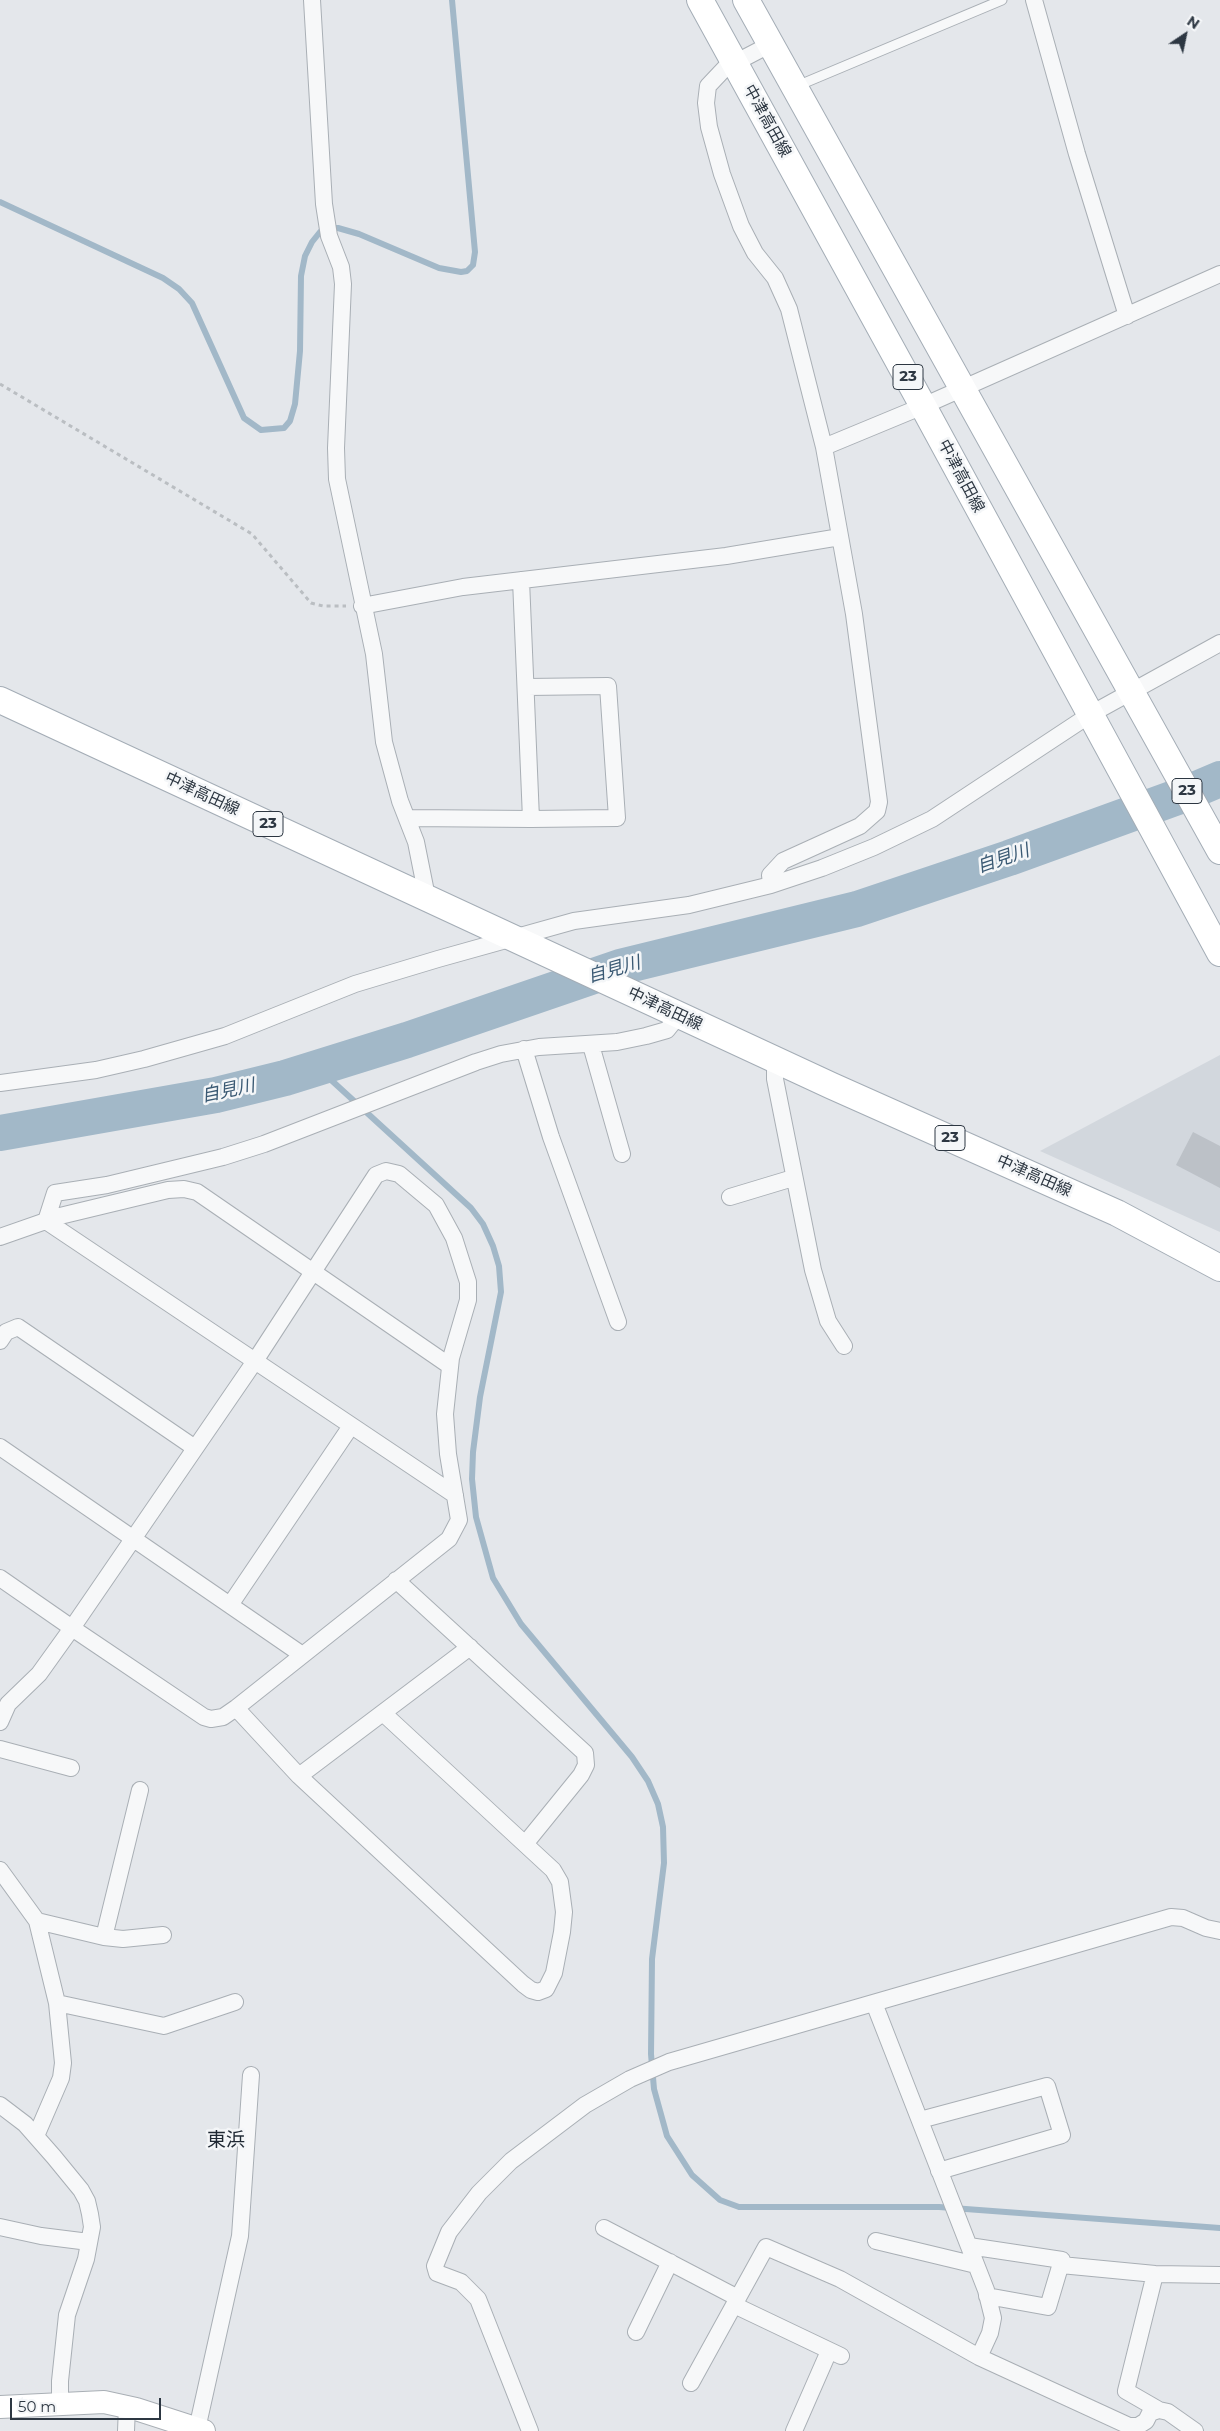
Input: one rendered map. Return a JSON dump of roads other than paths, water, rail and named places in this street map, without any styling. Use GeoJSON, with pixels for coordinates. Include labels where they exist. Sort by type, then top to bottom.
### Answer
{"type":"FeatureCollection","features":[{"type":"Feature","properties":{"kind":"main road","name":"中津高田線"},"geometry":{"type":"LineString","coordinates":[[700,0],[1220,954]]}},
{"type":"Feature","properties":{"kind":"main road","name":"23"},"geometry":{"type":"LineString","coordinates":[[746,0],[1217,847]]}},
{"type":"Feature","properties":{"kind":"main road","name":"中津高田線"},"geometry":{"type":"LineString","coordinates":[[0,700],[775,1060],[1117,1213],[1220,1268]]}},
{"type":"Feature","properties":{"kind":"street"},"geometry":{"type":"LineString","coordinates":[[312,0],[324,204],[330,236],[341,267],[342,284],[335,463],[362,606],[374,654],[384,742],[390,769],[416,842],[427,897]]}},
{"type":"Feature","properties":{"kind":"street"},"geometry":{"type":"LineString","coordinates":[[1034,0],[1077,154],[1126,316]]}},
{"type":"Feature","properties":{"kind":"street"},"geometry":{"type":"LineString","coordinates":[[771,44],[734,62],[725,68],[708,86],[706,103],[709,127],[722,174],[741,226],[755,253],[775,278],[789,309],[824,447],[854,614],[878,793],[877,811],[860,826],[783,860],[770,875],[771,885]]}},
{"type":"Feature","properties":{"kind":"street"},"geometry":{"type":"LineString","coordinates":[[824,447],[923,406],[1220,274]]}},
{"type":"Feature","properties":{"kind":"street"},"geometry":{"type":"LineString","coordinates":[[362,606],[436,591],[726,556],[840,536]]}},
{"type":"Feature","properties":{"kind":"street"},"geometry":{"type":"LineString","coordinates":[[521,580],[527,687],[531,819]]}},
{"type":"Feature","properties":{"kind":"street"},"geometry":{"type":"LineString","coordinates":[[0,1084],[96,1070],[144,1060],[225,1036],[383,975],[525,944],[574,921],[689,905],[771,885],[822,868],[874,847],[932,818],[1090,714],[1220,643]]}},
{"type":"Feature","properties":{"kind":"street"},"geometry":{"type":"LineString","coordinates":[[407,818],[617,818],[608,686],[527,687]]}},
{"type":"Feature","properties":{"kind":"street"},"geometry":{"type":"LineString","coordinates":[[46,1221],[55,1193],[116,1183],[222,1158],[264,1144],[476,1062],[524,1049],[618,1042],[667,1030],[677,1014]]}},
{"type":"Feature","properties":{"kind":"street"},"geometry":{"type":"LineString","coordinates":[[590,1045],[622,1154]]}},
{"type":"Feature","properties":{"kind":"street"},"geometry":{"type":"LineString","coordinates":[[524,1049],[551,1137],[618,1322]]}},
{"type":"Feature","properties":{"kind":"street"},"geometry":{"type":"LineString","coordinates":[[775,1060],[775,1079],[793,1178],[820,1297],[828,1321],[844,1346]]}},
{"type":"Feature","properties":{"kind":"street"},"geometry":{"type":"LineString","coordinates":[[0,1578],[72,1628],[204,1717],[211,1719],[223,1717],[236,1708],[449,1539],[459,1520],[445,1432],[445,1414],[450,1366],[457,1333],[468,1300],[468,1282],[458,1247],[441,1212],[430,1199],[399,1174],[386,1171],[376,1175],[255,1361],[72,1628],[39,1674],[8,1704],[0,1722]]}},
{"type":"Feature","properties":{"kind":"street"},"geometry":{"type":"LineString","coordinates":[[730,1197],[793,1178]]}},
{"type":"Feature","properties":{"kind":"street"},"geometry":{"type":"LineString","coordinates":[[0,1237],[46,1221],[168,1190],[184,1189],[197,1192],[450,1366]]}},
{"type":"Feature","properties":{"kind":"street"},"geometry":{"type":"LineString","coordinates":[[46,1221],[454,1495]]}},
{"type":"Feature","properties":{"kind":"street"},"geometry":{"type":"LineString","coordinates":[[0,1341],[6,1332],[18,1327],[195,1448]]}},
{"type":"Feature","properties":{"kind":"street"},"geometry":{"type":"LineString","coordinates":[[230,1605],[351,1426]]}},
{"type":"Feature","properties":{"kind":"street"},"geometry":{"type":"LineString","coordinates":[[0,1447],[302,1654]]}},
{"type":"Feature","properties":{"kind":"street"},"geometry":{"type":"LineString","coordinates":[[396,1580],[585,1753],[586,1765],[581,1775],[525,1844]]}},
{"type":"Feature","properties":{"kind":"street"},"geometry":{"type":"LineString","coordinates":[[298,1776],[470,1647]]}},
{"type":"Feature","properties":{"kind":"street"},"geometry":{"type":"LineString","coordinates":[[236,1708],[298,1776],[523,1984],[531,1990],[538,1992],[546,1989],[550,1983],[557,1961],[564,1912],[560,1882],[553,1870],[382,1713]]}},
{"type":"Feature","properties":{"kind":"street"},"geometry":{"type":"LineString","coordinates":[[0,1749],[71,1768]]}},
{"type":"Feature","properties":{"kind":"street"},"geometry":{"type":"LineString","coordinates":[[104,1937],[140,1790]]}},
{"type":"Feature","properties":{"kind":"street"},"geometry":{"type":"LineString","coordinates":[[0,1870],[37,1921],[57,2003],[63,2063],[62,2078],[36,2136]]}},
{"type":"Feature","properties":{"kind":"street"},"geometry":{"type":"LineString","coordinates":[[530,2431],[478,2299],[461,2282],[437,2274],[435,2266],[449,2232],[479,2193],[511,2161],[585,2105],[630,2079],[670,2062],[1171,1917],[1182,1918],[1206,1928],[1220,1931]]}},
{"type":"Feature","properties":{"kind":"street"},"geometry":{"type":"LineString","coordinates":[[37,1921],[104,1937],[123,1938],[164,1935]]}},
{"type":"Feature","properties":{"kind":"street"},"geometry":{"type":"LineString","coordinates":[[57,2003],[164,2026],[235,2002]]}},
{"type":"Feature","properties":{"kind":"street"},"geometry":{"type":"LineString","coordinates":[[874,2004],[988,2296],[993,2318],[990,2333],[979,2357]]}},
{"type":"Feature","properties":{"kind":"street"},"geometry":{"type":"LineString","coordinates":[[0,2407],[104,2402],[127,2407],[201,2430],[240,2236],[250,2075]]}},
{"type":"Feature","properties":{"kind":"street"},"geometry":{"type":"LineString","coordinates":[[920,2120],[1047,2086],[1062,2134],[939,2171]]}},
{"type":"Feature","properties":{"kind":"street"},"geometry":{"type":"LineString","coordinates":[[0,2105],[17,2117],[36,2136],[74,2180],[87,2201],[92,2227],[67,2315],[60,2381],[60,2403]]}},
{"type":"Feature","properties":{"kind":"street"},"geometry":{"type":"LineString","coordinates":[[0,2227],[41,2236],[89,2242]]}},
{"type":"Feature","properties":{"kind":"street"},"geometry":{"type":"LineString","coordinates":[[604,2228],[670,2262],[736,2301],[835,2353],[794,2431]]}},
{"type":"Feature","properties":{"kind":"street"},"geometry":{"type":"LineString","coordinates":[[876,2241],[976,2265]]}},
{"type":"Feature","properties":{"kind":"street"},"geometry":{"type":"LineString","coordinates":[[969,2246],[1062,2260],[1048,2307],[988,2296]]}},
{"type":"Feature","properties":{"kind":"street"},"geometry":{"type":"LineString","coordinates":[[691,2383],[766,2247],[840,2279],[979,2357],[1129,2426],[1138,2426],[1146,2421],[1150,2414],[1159,2410]]}},
{"type":"Feature","properties":{"kind":"street"},"geometry":{"type":"LineString","coordinates":[[636,2332],[670,2262]]}},
{"type":"Feature","properties":{"kind":"street"},"geometry":{"type":"LineString","coordinates":[[1061,2265],[1155,2274],[1220,2275]]}},
{"type":"Feature","properties":{"kind":"street"},"geometry":{"type":"LineString","coordinates":[[1155,2274],[1126,2391],[1159,2410],[1168,2412],[1195,2431]]}},
{"type":"Feature","properties":{"kind":"street"},"geometry":{"type":"LineString","coordinates":[[126,2431],[127,2407]]}},
{"type":"Feature","properties":{"kind":"lane"},"geometry":{"type":"LineString","coordinates":[[795,87],[1002,0]]}},
{"type":"Feature","properties":{"kind":"waterway"},"geometry":{"type":"LineString","coordinates":[[0,202],[163,278],[179,289],[192,303],[244,418],[261,430],[284,428],[290,421],[295,404],[300,351],[301,276],[305,256],[320,232],[328,228],[338,228],[359,234],[439,268],[461,272],[467,271],[473,265],[475,252],[452,0]]}},
{"type":"Feature","properties":{"kind":"waterway","name":"自見川"},"geometry":{"type":"LineString","coordinates":[[0,1133],[216,1095],[285,1078],[407,1040],[620,967],[857,909],[1009,858],[1180,796],[1220,779]]}},
{"type":"Feature","properties":{"kind":"waterway"},"geometry":{"type":"LineString","coordinates":[[318,1068],[471,1208],[483,1224],[493,1246],[499,1266],[501,1292],[480,1397],[473,1452],[472,1479],[476,1517],[493,1578],[521,1624],[632,1757],[648,1781],[658,1804],[663,1827],[664,1863],[652,1959],[651,2054],[654,2089],[667,2136],[692,2175],[720,2200],[739,2207],[939,2207],[1220,2228]]}},
{"type":"Feature","properties":{"kind":"district","name":"東浜"},"geometry":{"type":"Point","coordinates":[226,2140]}}]}
